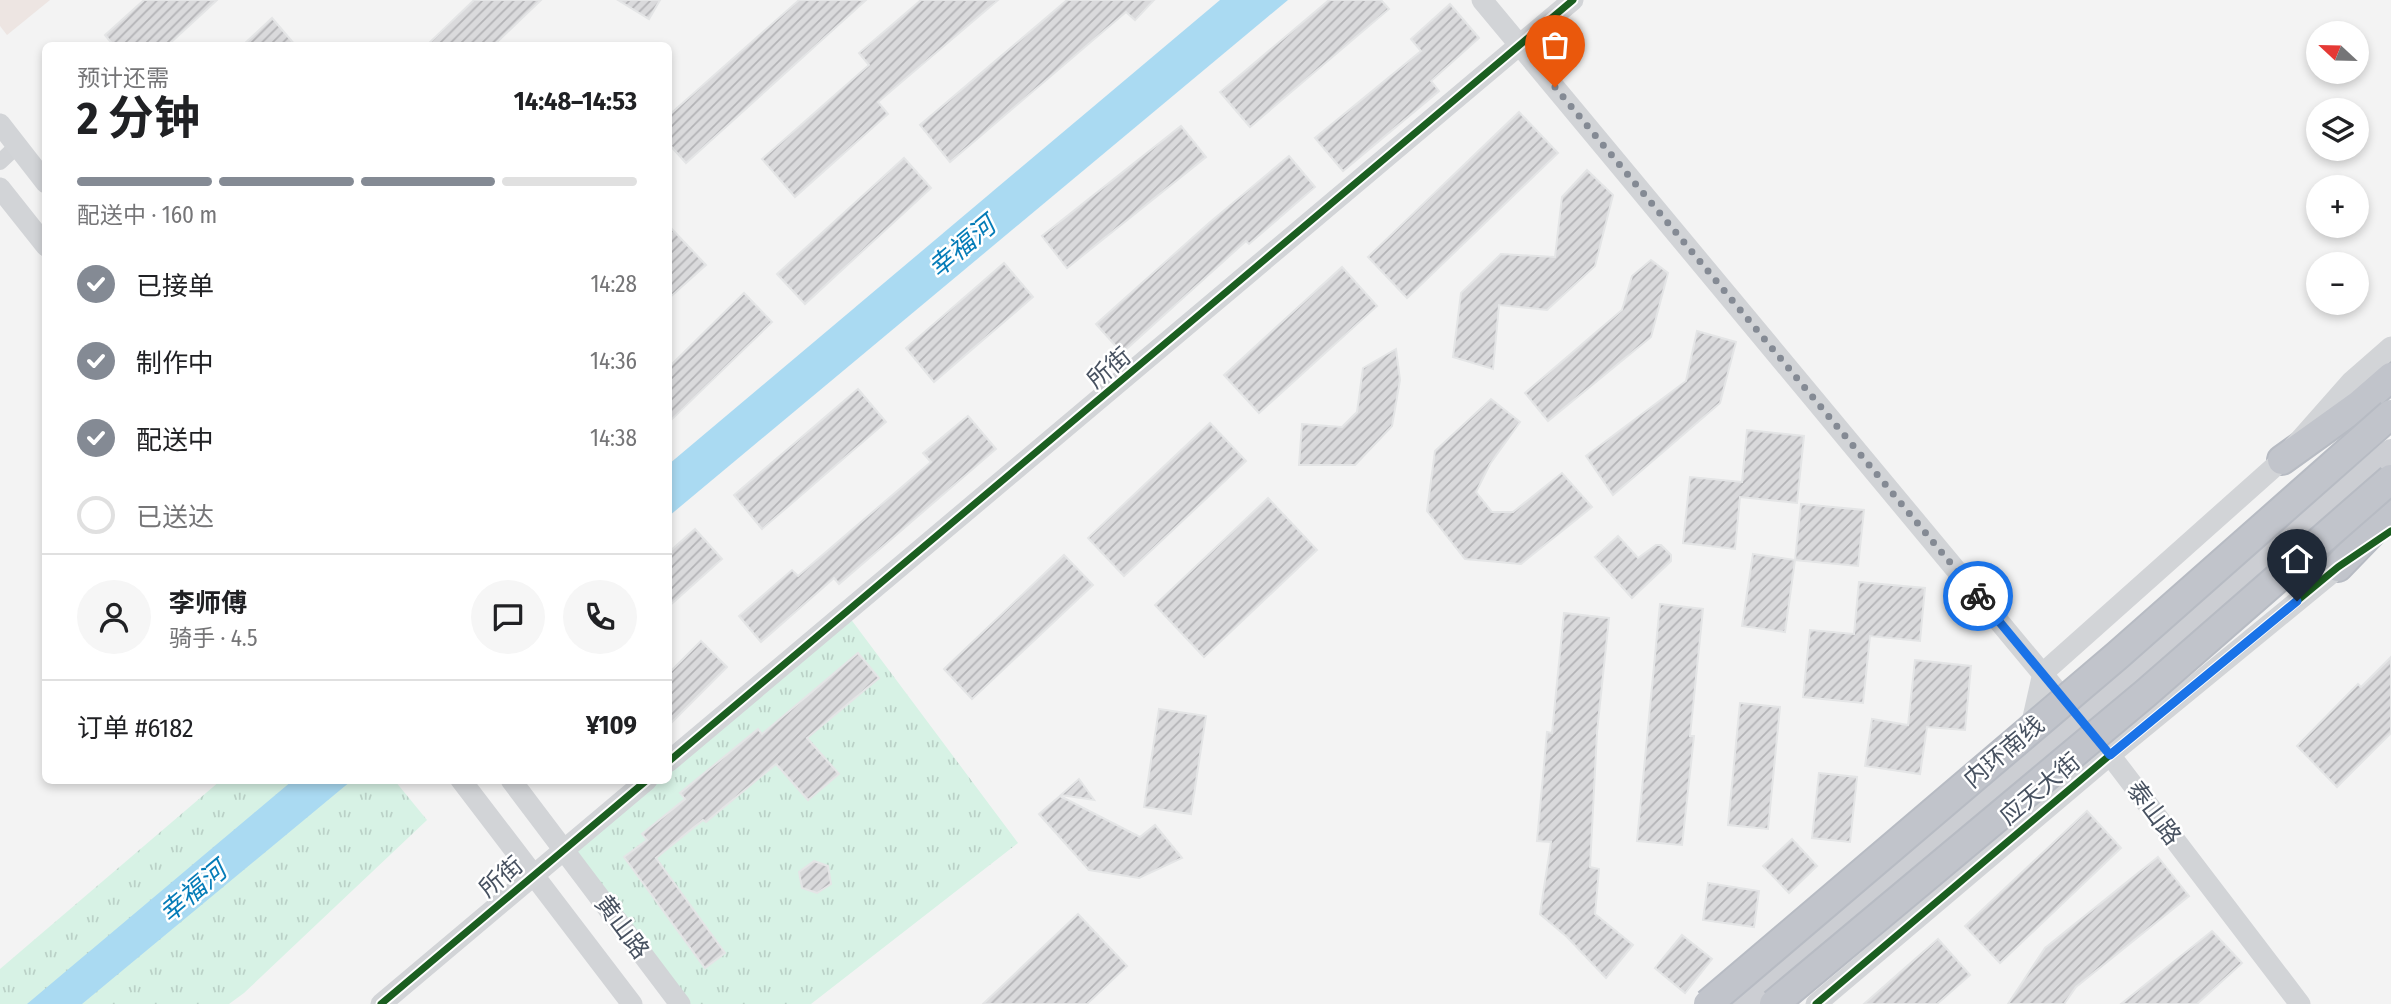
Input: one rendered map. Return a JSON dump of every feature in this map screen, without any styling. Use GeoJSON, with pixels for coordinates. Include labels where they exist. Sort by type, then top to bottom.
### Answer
{"type":"FeatureCollection","features":[{"type":"Feature","properties":{"kind":"highway"},"geometry":{"type":"LineString","coordinates":[[2282,460],[2360,404],[2391,377]]}},
{"type":"Feature","properties":{"kind":"highway","name":"内环南线"},"geometry":{"type":"LineString","coordinates":[[1708,1004],[2118,655],[2391,414]]}},
{"type":"Feature","properties":{"kind":"highway","name":"内环南线"},"geometry":{"type":"LineString","coordinates":[[1774,1004],[2146,693],[2391,479]]}},
{"type":"Feature","properties":{"kind":"highway"},"geometry":{"type":"LineString","coordinates":[[2338,567],[2391,512]]}},
{"type":"Feature","properties":{"kind":"main road","name":"应天大街"},"geometry":{"type":"LineString","coordinates":[[1745,1004],[2076,713],[2391,424]]}},
{"type":"Feature","properties":{"kind":"main road","name":"应天大街"},"geometry":{"type":"LineString","coordinates":[[1725,1004],[2027,742],[2076,713],[2391,451]]}},
{"type":"Feature","properties":{"kind":"street","name":"泰山路"},"geometry":{"type":"LineString","coordinates":[[1482,0],[2076,713],[2300,1004]]}},
{"type":"Feature","properties":{"kind":"street","name":"所街"},"geometry":{"type":"LineString","coordinates":[[672,759],[1573,0]]}},
{"type":"Feature","properties":{"kind":"street"},"geometry":{"type":"LineString","coordinates":[[0,124],[42,178]]}},
{"type":"Feature","properties":{"kind":"street"},"geometry":{"type":"LineString","coordinates":[[0,162],[17,146]]}},
{"type":"Feature","properties":{"kind":"street"},"geometry":{"type":"LineString","coordinates":[[0,188],[42,241]]}},
{"type":"Feature","properties":{"kind":"street"},"geometry":{"type":"LineString","coordinates":[[2027,742],[2043,673],[2282,460],[2351,382],[2391,348]]}},
{"type":"Feature","properties":{"kind":"street","name":"应天大街"},"geometry":{"type":"LineString","coordinates":[[1816,1004],[2110,755],[2338,567],[2391,531]]}},
{"type":"Feature","properties":{"kind":"street","name":"黄山路"},"geometry":{"type":"LineString","coordinates":[[464,784],[632,1004]]}},
{"type":"Feature","properties":{"kind":"street","name":"黄山路"},"geometry":{"type":"LineString","coordinates":[[514,784],[680,1004]]}},
{"type":"Feature","properties":{"kind":"street","name":"所街"},"geometry":{"type":"LineString","coordinates":[[381,1004],[642,784]]}},
{"type":"Feature","properties":{"kind":"shaded area"},"geometry":{"type":"Polygon","coordinates":[[[0,0],[50,0],[7,35],[0,26],[0,0]]]}},
{"type":"Feature","properties":{"kind":"green space"},"geometry":{"type":"Polygon","coordinates":[[[844,610],[1018,843],[811,1004],[680,1004],[565,849],[641,784],[672,784],[672,757],[844,610]]]}},
{"type":"Feature","properties":{"kind":"green space"},"geometry":{"type":"Polygon","coordinates":[[[216,784],[397,784],[427,820],[244,993],[229,1004],[0,1004],[0,969],[216,784]]]}},
{"type":"Feature","properties":{"kind":"water","name":"幸福河"},"geometry":{"type":"Polygon","coordinates":[[[1220,0],[1288,0],[672,513],[672,461],[1220,0]]]}},
{"type":"Feature","properties":{"kind":"water","name":"幸福河"},"geometry":{"type":"Polygon","coordinates":[[[288,784],[347,784],[82,1004],[27,1004],[288,784]]]}},
{"type":"Feature","properties":{"kind":"building"},"geometry":{"type":"Polygon","coordinates":[[[144,0],[217,0],[171,42],[111,42],[105,35],[144,0]]]}},
{"type":"Feature","properties":{"kind":"building"},"geometry":{"type":"Polygon","coordinates":[[[474,0],[541,0],[497,42],[430,42],[474,0]]]}},
{"type":"Feature","properties":{"kind":"building"},"geometry":{"type":"Polygon","coordinates":[[[618,0],[660,0],[649,19],[618,0]]]}},
{"type":"Feature","properties":{"kind":"building"},"geometry":{"type":"Polygon","coordinates":[[[799,0],[866,0],[686,163],[672,147],[672,112],[799,0]]]}},
{"type":"Feature","properties":{"kind":"building"},"geometry":{"type":"Polygon","coordinates":[[[921,0],[998,0],[878,102],[888,114],[795,197],[762,159],[869,65],[859,53],[921,0]]]}},
{"type":"Feature","properties":{"kind":"building"},"geometry":{"type":"Polygon","coordinates":[[[1067,0],[1154,0],[1135,20],[1126,12],[950,162],[920,125],[1067,0]]]}},
{"type":"Feature","properties":{"kind":"building"},"geometry":{"type":"Polygon","coordinates":[[[1329,0],[1381,0],[1389,9],[1250,127],[1220,92],[1329,0]]]}},
{"type":"Feature","properties":{"kind":"building"},"geometry":{"type":"Polygon","coordinates":[[[1450,4],[1479,38],[1431,81],[1439,91],[1343,171],[1315,138],[1421,51],[1411,39],[1450,4]]]}},
{"type":"Feature","properties":{"kind":"building"},"geometry":{"type":"Polygon","coordinates":[[[272,18],[293,42],[246,42],[272,18]]]}},
{"type":"Feature","properties":{"kind":"building"},"geometry":{"type":"Polygon","coordinates":[[[1519,112],[1558,153],[1407,298],[1368,257],[1519,112]]]}},
{"type":"Feature","properties":{"kind":"building"},"geometry":{"type":"Polygon","coordinates":[[[1181,126],[1206,157],[1067,268],[1042,236],[1181,126]]]}},
{"type":"Feature","properties":{"kind":"building"},"geometry":{"type":"Polygon","coordinates":[[[1289,156],[1315,187],[1249,244],[1246,241],[1122,353],[1096,324],[1289,156]]]}},
{"type":"Feature","properties":{"kind":"building"},"geometry":{"type":"Polygon","coordinates":[[[904,158],[931,188],[805,304],[777,274],[904,158]]]}},
{"type":"Feature","properties":{"kind":"building"},"geometry":{"type":"Polygon","coordinates":[[[1587,170],[1613,195],[1595,266],[1547,310],[1499,305],[1493,369],[1453,357],[1461,293],[1501,254],[1555,257],[1562,197],[1587,170]]]}},
{"type":"Feature","properties":{"kind":"building"},"geometry":{"type":"Polygon","coordinates":[[[672,229],[706,265],[672,295],[672,229]]]}},
{"type":"Feature","properties":{"kind":"building"},"geometry":{"type":"Polygon","coordinates":[[[1651,260],[1668,273],[1651,337],[1548,421],[1525,393],[1622,310],[1632,276],[1651,260]]]}},
{"type":"Feature","properties":{"kind":"building"},"geometry":{"type":"Polygon","coordinates":[[[1004,263],[1033,297],[934,382],[906,348],[1004,263]]]}},
{"type":"Feature","properties":{"kind":"building"},"geometry":{"type":"Polygon","coordinates":[[[1342,267],[1377,306],[1259,413],[1224,375],[1342,267]]]}},
{"type":"Feature","properties":{"kind":"building"},"geometry":{"type":"Polygon","coordinates":[[[744,293],[772,322],[672,419],[672,364],[744,293]]]}},
{"type":"Feature","properties":{"kind":"building"},"geometry":{"type":"Polygon","coordinates":[[[1697,331],[1736,342],[1720,403],[1613,495],[1586,456],[1686,381],[1697,331]]]}},
{"type":"Feature","properties":{"kind":"building"},"geometry":{"type":"Polygon","coordinates":[[[1396,349],[1400,380],[1392,426],[1355,465],[1299,465],[1302,424],[1342,427],[1357,412],[1363,368],[1396,349]]]}},
{"type":"Feature","properties":{"kind":"building"},"geometry":{"type":"Polygon","coordinates":[[[858,389],[886,422],[762,529],[734,495],[858,389]]]}},
{"type":"Feature","properties":{"kind":"building"},"geometry":{"type":"Polygon","coordinates":[[[1491,399],[1520,422],[1490,464],[1476,492],[1492,512],[1513,512],[1562,473],[1592,507],[1521,564],[1465,559],[1427,511],[1435,451],[1491,399]]]}},
{"type":"Feature","properties":{"kind":"building"},"geometry":{"type":"Polygon","coordinates":[[[968,416],[996,449],[839,584],[834,578],[761,642],[739,616],[792,570],[798,576],[931,462],[923,453],[968,416]]]}},
{"type":"Feature","properties":{"kind":"building"},"geometry":{"type":"Polygon","coordinates":[[[1210,423],[1246,461],[1124,576],[1088,538],[1210,423]]]}},
{"type":"Feature","properties":{"kind":"building"},"geometry":{"type":"Polygon","coordinates":[[[1747,430],[1804,436],[1797,503],[1740,497],[1735,549],[1683,543],[1690,477],[1742,482],[1747,430]]]}},
{"type":"Feature","properties":{"kind":"building"},"geometry":{"type":"Polygon","coordinates":[[[1268,498],[1317,550],[1204,657],[1155,605],[1268,498]]]}},
{"type":"Feature","properties":{"kind":"building"},"geometry":{"type":"Polygon","coordinates":[[[1801,504],[1864,510],[1858,566],[1795,560],[1801,504]]]}},
{"type":"Feature","properties":{"kind":"building"},"geometry":{"type":"Polygon","coordinates":[[[695,529],[722,559],[672,603],[672,549],[695,529]]]}},
{"type":"Feature","properties":{"kind":"building"},"geometry":{"type":"Polygon","coordinates":[[[1618,536],[1638,558],[1656,545],[1661,545],[1671,555],[1671,561],[1632,598],[1595,557],[1618,536]]]}},
{"type":"Feature","properties":{"kind":"building"},"geometry":{"type":"Polygon","coordinates":[[[1753,554],[1795,560],[1785,632],[1742,626],[1753,554]]]}},
{"type":"Feature","properties":{"kind":"building"},"geometry":{"type":"Polygon","coordinates":[[[1064,555],[1093,585],[972,699],[944,669],[1064,555]]]}},
{"type":"Feature","properties":{"kind":"building"},"geometry":{"type":"Polygon","coordinates":[[[1859,582],[1925,588],[1920,641],[1870,636],[1863,703],[1803,697],[1810,630],[1854,634],[1859,582]]]}},
{"type":"Feature","properties":{"kind":"building"},"geometry":{"type":"Polygon","coordinates":[[[1660,604],[1703,609],[1690,736],[1694,736],[1682,845],[1637,841],[1660,604]]]}},
{"type":"Feature","properties":{"kind":"building"},"geometry":{"type":"Polygon","coordinates":[[[1564,613],[1609,618],[1597,732],[1590,867],[1599,869],[1595,914],[1633,945],[1606,978],[1567,937],[1540,914],[1551,842],[1537,841],[1547,732],[1552,733],[1564,613]]]}},
{"type":"Feature","properties":{"kind":"building"},"geometry":{"type":"Polygon","coordinates":[[[701,641],[727,667],[672,722],[672,670],[701,641]]]}},
{"type":"Feature","properties":{"kind":"building"},"geometry":{"type":"Polygon","coordinates":[[[858,653],[879,678],[807,738],[839,774],[808,800],[776,764],[706,822],[703,820],[656,858],[725,953],[705,968],[624,857],[647,840],[642,834],[685,799],[680,793],[758,729],[762,734],[858,653]]]}},
{"type":"Feature","properties":{"kind":"building"},"geometry":{"type":"Polygon","coordinates":[[[2391,657],[2391,733],[2337,787],[2297,746],[2358,684],[2361,687],[2391,657]]]}},
{"type":"Feature","properties":{"kind":"building"},"geometry":{"type":"Polygon","coordinates":[[[1915,660],[1971,666],[1965,730],[1927,727],[1920,774],[1865,766],[1872,719],[1908,725],[1915,660]]]}},
{"type":"Feature","properties":{"kind":"building"},"geometry":{"type":"Polygon","coordinates":[[[1740,703],[1780,707],[1768,829],[1728,825],[1740,703]]]}},
{"type":"Feature","properties":{"kind":"building"},"geometry":{"type":"Polygon","coordinates":[[[1159,709],[1206,716],[1191,814],[1144,807],[1159,709]]]}},
{"type":"Feature","properties":{"kind":"building"},"geometry":{"type":"Polygon","coordinates":[[[1819,773],[1857,777],[1850,842],[1812,838],[1819,773]]]}},
{"type":"Feature","properties":{"kind":"building"},"geometry":{"type":"Polygon","coordinates":[[[1079,779],[1094,800],[1061,795],[1079,779]]]}},
{"type":"Feature","properties":{"kind":"building"},"geometry":{"type":"Polygon","coordinates":[[[1060,796],[1140,837],[1155,825],[1182,858],[1139,878],[1089,870],[1039,814],[1060,796]]]}},
{"type":"Feature","properties":{"kind":"building"},"geometry":{"type":"Polygon","coordinates":[[[2087,811],[2121,848],[2000,963],[1965,926],[2087,811]]]}},
{"type":"Feature","properties":{"kind":"building"},"geometry":{"type":"Polygon","coordinates":[[[1792,839],[1817,866],[1789,893],[1763,866],[1792,839]]]}},
{"type":"Feature","properties":{"kind":"building"},"geometry":{"type":"Polygon","coordinates":[[[2158,857],[2189,896],[2076,987],[2064,1004],[2008,1004],[2045,948],[2158,857]]]}},
{"type":"Feature","properties":{"kind":"building"},"geometry":{"type":"Polygon","coordinates":[[[814,861],[828,866],[831,884],[817,893],[802,888],[799,872],[814,861]]]}},
{"type":"Feature","properties":{"kind":"building"},"geometry":{"type":"Polygon","coordinates":[[[1708,883],[1759,891],[1754,927],[1703,920],[1708,883]]]}},
{"type":"Feature","properties":{"kind":"building"},"geometry":{"type":"Polygon","coordinates":[[[1078,914],[1127,966],[1087,1004],[983,1004],[1078,914]]]}},
{"type":"Feature","properties":{"kind":"building"},"geometry":{"type":"Polygon","coordinates":[[[2212,931],[2242,963],[2197,1004],[2121,1004],[2212,931]]]}},
{"type":"Feature","properties":{"kind":"building"},"geometry":{"type":"Polygon","coordinates":[[[1682,935],[1712,959],[1685,993],[1655,968],[1682,935]]]}},
{"type":"Feature","properties":{"kind":"building"},"geometry":{"type":"Polygon","coordinates":[[[1938,939],[1970,975],[1937,1004],[1864,1004],[1938,939]]]}},
{"type":"Feature","properties":{"kind":"cycle path"},"geometry":{"type":"LineString","coordinates":[[672,759],[1573,0]]}},
{"type":"Feature","properties":{"kind":"cycle path"},"geometry":{"type":"LineString","coordinates":[[1816,1004],[2110,755],[2338,567],[2391,531]]}},
{"type":"Feature","properties":{"kind":"cycle path"},"geometry":{"type":"LineString","coordinates":[[381,1004],[642,784]]}},
{"type":"Feature","properties":{"kind":"way so far"},"geometry":{"type":"LineString","coordinates":[[1555,87],[1978,596]]}},
{"type":"Feature","properties":{"kind":"route"},"geometry":{"type":"LineString","coordinates":[[1978,596],[2110,755],[2297,601]]}}]}
